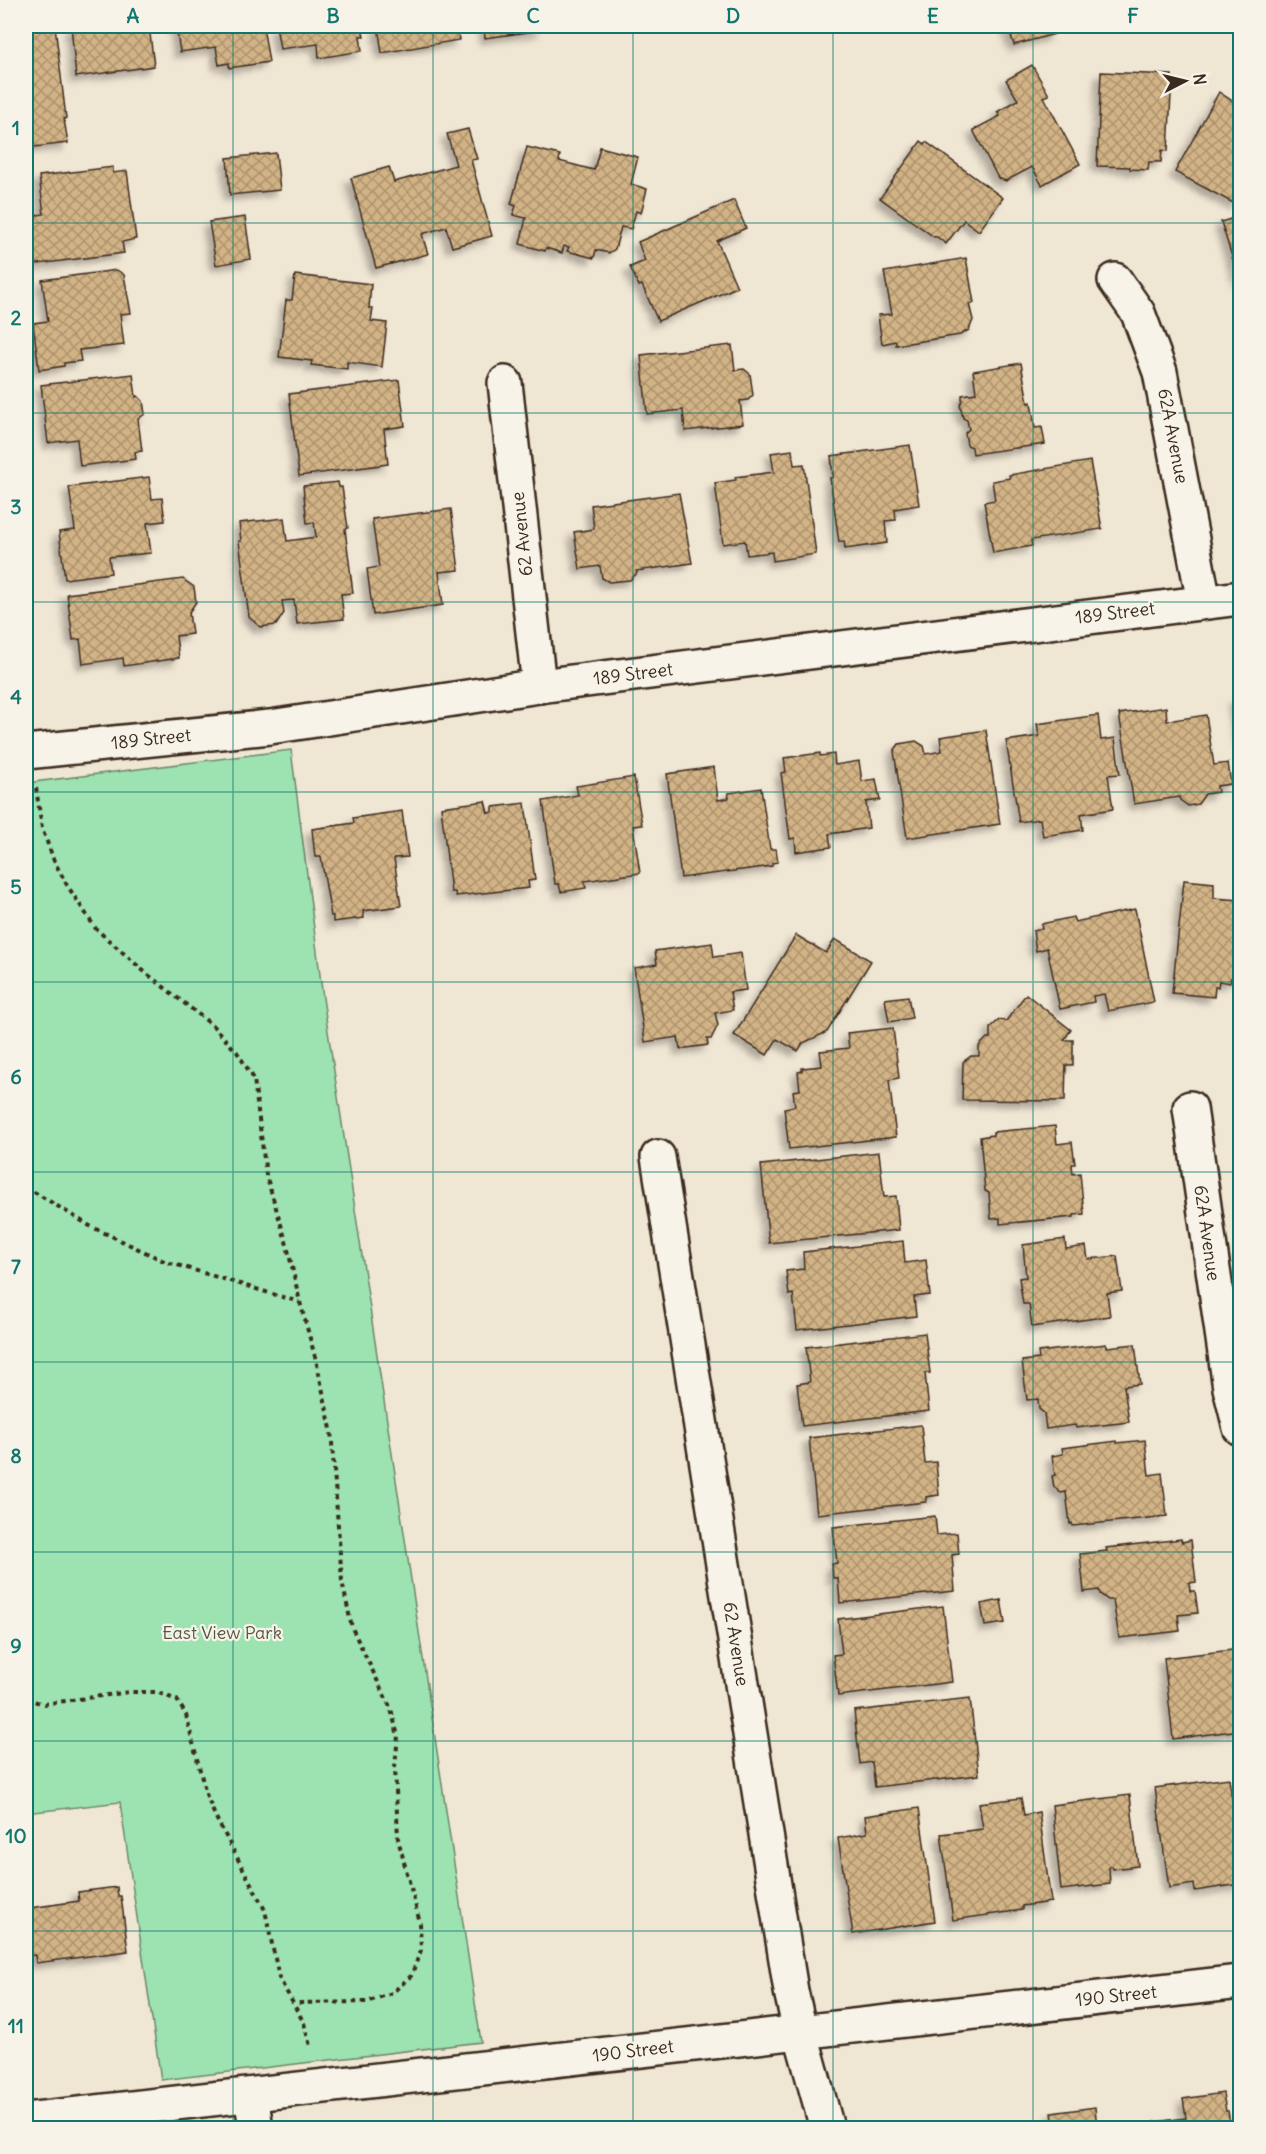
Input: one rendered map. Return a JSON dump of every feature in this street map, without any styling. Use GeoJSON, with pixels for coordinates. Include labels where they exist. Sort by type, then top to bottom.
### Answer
{"type":"FeatureCollection","features":[{"type":"Feature","properties":{"kind":"street","name":"62A Avenue"},"geometry":{"type":"LineString","coordinates":[[1114,280],[1138,313],[1160,372],[1204,602]]}},
{"type":"Feature","properties":{"kind":"street","name":"62 Avenue"},"geometry":{"type":"LineString","coordinates":[[505,383],[539,686]]}},
{"type":"Feature","properties":{"kind":"street","name":"189 Street"},"geometry":{"type":"LineString","coordinates":[[26,752],[270,727],[539,686],[1240,597]]}},
{"type":"Feature","properties":{"kind":"street","name":"62A Avenue"},"geometry":{"type":"LineString","coordinates":[[1190,1108],[1230,1388],[1240,1428]]}},
{"type":"Feature","properties":{"kind":"street","name":"62 Avenue"},"geometry":{"type":"LineString","coordinates":[[658,1157],[791,1991],[827,2128]]}},
{"type":"Feature","properties":{"kind":"street","name":"190 Street"},"geometry":{"type":"LineString","coordinates":[[26,2120],[1240,1982]]}},
{"type":"Feature","properties":{"kind":"street"},"geometry":{"type":"LineString","coordinates":[[251,2095],[256,2128]]}},
{"type":"Feature","properties":{"kind":"path"},"geometry":{"type":"LineString","coordinates":[[36,787],[42,828],[54,861],[96,929],[146,973],[212,1025],[237,1052],[254,1079],[266,1175],[286,1241],[331,1428],[342,1581],[352,1628],[391,1709],[398,1736],[395,1766],[398,1839],[420,1923],[421,1950],[411,1976],[392,1993],[367,2002],[295,2003]]}},
{"type":"Feature","properties":{"kind":"path"},"geometry":{"type":"LineString","coordinates":[[26,1187],[90,1226],[164,1261],[300,1302]]}},
{"type":"Feature","properties":{"kind":"path"},"geometry":{"type":"LineString","coordinates":[[26,1700],[44,1704],[129,1692],[156,1692],[177,1700],[186,1715],[206,1794],[215,1816],[265,1910],[279,1978],[295,2003],[304,2023],[310,2046]]}},
{"type":"Feature","properties":{"kind":"green space","name":"East View Park"},"geometry":{"type":"Polygon","coordinates":[[[291,750],[323,998],[481,2042],[161,2080],[120,1802],[26,1813],[26,783],[291,750]]]}},
{"type":"Feature","properties":{"kind":"building"},"geometry":{"type":"Polygon","coordinates":[[[26,26],[55,26],[68,143],[26,148],[26,26]]]}},
{"type":"Feature","properties":{"kind":"building"},"geometry":{"type":"Polygon","coordinates":[[[71,26],[149,26],[154,66],[76,77],[71,26]]]}},
{"type":"Feature","properties":{"kind":"building"},"geometry":{"type":"Polygon","coordinates":[[[176,26],[263,26],[269,62],[229,68],[229,63],[219,65],[216,47],[180,52],[176,26]]]}},
{"type":"Feature","properties":{"kind":"building"},"geometry":{"type":"Polygon","coordinates":[[[276,26],[362,26],[364,36],[360,36],[362,51],[319,58],[318,44],[280,49],[276,26]]]}},
{"type":"Feature","properties":{"kind":"building"},"geometry":{"type":"Polygon","coordinates":[[[378,26],[457,26],[459,40],[382,53],[378,26]]]}},
{"type":"Feature","properties":{"kind":"building"},"geometry":{"type":"Polygon","coordinates":[[[484,26],[542,26],[543,30],[485,38],[484,26]]]}},
{"type":"Feature","properties":{"kind":"building"},"geometry":{"type":"Polygon","coordinates":[[[1008,26],[1053,26],[1055,34],[1014,45],[1008,26]]]}},
{"type":"Feature","properties":{"kind":"building"},"geometry":{"type":"Polygon","coordinates":[[[1032,65],[1049,95],[1044,97],[1080,164],[1042,185],[1032,167],[1006,181],[998,178],[973,130],[1000,116],[997,112],[1018,100],[1006,80],[1032,65]]]}},
{"type":"Feature","properties":{"kind":"building"},"geometry":{"type":"Polygon","coordinates":[[[1101,72],[1172,75],[1168,151],[1162,150],[1161,162],[1149,162],[1148,170],[1097,166],[1101,72]]]}},
{"type":"Feature","properties":{"kind":"building"},"geometry":{"type":"Polygon","coordinates":[[[1219,92],[1240,106],[1240,194],[1235,204],[1175,172],[1219,92]]]}},
{"type":"Feature","properties":{"kind":"building"},"geometry":{"type":"Polygon","coordinates":[[[468,129],[477,159],[471,160],[492,236],[452,247],[446,227],[422,234],[428,254],[376,268],[351,178],[389,167],[394,182],[456,165],[447,134],[468,129]]]}},
{"type":"Feature","properties":{"kind":"building"},"geometry":{"type":"Polygon","coordinates":[[[921,141],[925,144],[926,142],[1003,198],[979,231],[964,220],[946,244],[880,198],[921,141]]]}},
{"type":"Feature","properties":{"kind":"building"},"geometry":{"type":"Polygon","coordinates":[[[527,147],[560,155],[559,161],[594,170],[600,147],[638,157],[631,184],[647,189],[641,213],[636,211],[631,229],[621,227],[615,249],[609,253],[596,250],[594,258],[567,251],[569,247],[564,246],[562,253],[520,244],[526,218],[513,215],[516,206],[511,204],[527,147]]]}},
{"type":"Feature","properties":{"kind":"building"},"geometry":{"type":"Polygon","coordinates":[[[276,153],[280,190],[230,195],[227,158],[276,153]]]}},
{"type":"Feature","properties":{"kind":"building"},"geometry":{"type":"Polygon","coordinates":[[[113,167],[113,173],[127,171],[136,239],[122,242],[124,253],[30,265],[26,217],[44,214],[39,176],[113,167]]]}},
{"type":"Feature","properties":{"kind":"building"},"geometry":{"type":"Polygon","coordinates":[[[734,200],[746,228],[717,241],[737,287],[658,321],[642,285],[639,286],[630,267],[645,261],[638,242],[734,200]]]}},
{"type":"Feature","properties":{"kind":"building"},"geometry":{"type":"Polygon","coordinates":[[[1240,216],[1240,282],[1221,222],[1240,216]]]}},
{"type":"Feature","properties":{"kind":"building"},"geometry":{"type":"Polygon","coordinates":[[[245,217],[251,259],[216,265],[209,222],[245,217]]]}},
{"type":"Feature","properties":{"kind":"building"},"geometry":{"type":"Polygon","coordinates":[[[966,258],[974,303],[969,304],[973,320],[969,330],[960,335],[896,345],[896,341],[882,344],[878,315],[892,314],[884,272],[966,258]]]}},
{"type":"Feature","properties":{"kind":"building"},"geometry":{"type":"Polygon","coordinates":[[[117,270],[124,275],[131,313],[120,314],[124,345],[79,350],[81,361],[39,370],[33,323],[48,321],[42,280],[117,270]]]}},
{"type":"Feature","properties":{"kind":"building"},"geometry":{"type":"Polygon","coordinates":[[[295,275],[371,284],[369,308],[373,308],[371,321],[387,323],[382,367],[347,362],[347,369],[311,365],[312,361],[279,357],[286,300],[292,300],[295,275]]]}},
{"type":"Feature","properties":{"kind":"building"},"geometry":{"type":"Polygon","coordinates":[[[732,345],[735,370],[744,369],[750,374],[753,395],[748,400],[740,401],[743,424],[685,431],[683,410],[647,414],[641,355],[732,345]]]}},
{"type":"Feature","properties":{"kind":"building"},"geometry":{"type":"Polygon","coordinates":[[[1021,363],[1035,428],[1042,427],[1045,444],[973,454],[972,447],[967,445],[965,433],[969,429],[960,405],[962,395],[976,393],[973,371],[1021,363]]]}},
{"type":"Feature","properties":{"kind":"building"},"geometry":{"type":"Polygon","coordinates":[[[133,374],[136,397],[138,396],[143,401],[145,414],[138,419],[142,451],[135,452],[136,459],[80,466],[77,439],[48,443],[41,385],[133,374]]]}},
{"type":"Feature","properties":{"kind":"building"},"geometry":{"type":"Polygon","coordinates":[[[399,380],[405,426],[384,429],[388,464],[299,476],[289,394],[399,380]]]}},
{"type":"Feature","properties":{"kind":"building"},"geometry":{"type":"Polygon","coordinates":[[[910,445],[919,505],[895,509],[896,520],[885,521],[887,543],[845,549],[844,541],[839,542],[830,478],[833,477],[831,456],[910,445]]]}},
{"type":"Feature","properties":{"kind":"building"},"geometry":{"type":"Polygon","coordinates":[[[792,450],[794,465],[804,464],[816,554],[773,561],[772,552],[747,555],[745,541],[723,544],[715,483],[736,480],[735,477],[774,472],[771,453],[792,450]]]}},
{"type":"Feature","properties":{"kind":"building"},"geometry":{"type":"Polygon","coordinates":[[[1090,461],[1102,529],[1031,540],[1032,546],[993,553],[984,502],[995,500],[992,481],[1010,478],[1009,475],[1090,461]]]}},
{"type":"Feature","properties":{"kind":"building"},"geometry":{"type":"Polygon","coordinates":[[[149,477],[152,499],[162,498],[165,521],[147,523],[151,553],[109,557],[111,573],[65,579],[59,532],[75,530],[69,487],[149,477]]]}},
{"type":"Feature","properties":{"kind":"building"},"geometry":{"type":"Polygon","coordinates":[[[338,482],[339,487],[342,487],[348,528],[345,529],[353,593],[341,594],[344,619],[297,624],[294,600],[282,601],[284,613],[276,625],[260,627],[249,617],[239,541],[241,541],[239,523],[284,518],[287,541],[316,537],[314,522],[307,523],[303,486],[338,482]]]}},
{"type":"Feature","properties":{"kind":"building"},"geometry":{"type":"Polygon","coordinates":[[[679,493],[692,563],[636,571],[637,573],[630,580],[609,582],[602,578],[600,566],[580,569],[574,532],[594,529],[591,505],[679,493]]]}},
{"type":"Feature","properties":{"kind":"building"},"geometry":{"type":"Polygon","coordinates":[[[451,509],[459,570],[439,572],[443,605],[373,615],[367,569],[379,567],[372,519],[451,509]]]}},
{"type":"Feature","properties":{"kind":"building"},"geometry":{"type":"Polygon","coordinates":[[[183,579],[194,587],[196,602],[189,612],[192,634],[176,636],[179,658],[124,666],[123,658],[83,664],[80,639],[73,640],[67,594],[183,579]]]}},
{"type":"Feature","properties":{"kind":"building"},"geometry":{"type":"Polygon","coordinates":[[[1240,699],[1240,741],[1234,700],[1240,699]]]}},
{"type":"Feature","properties":{"kind":"building"},"geometry":{"type":"Polygon","coordinates":[[[1166,707],[1167,721],[1206,715],[1214,765],[1228,763],[1231,784],[1217,786],[1218,792],[1205,794],[1198,804],[1188,806],[1179,797],[1134,804],[1119,714],[1166,707]]]}},
{"type":"Feature","properties":{"kind":"building"},"geometry":{"type":"Polygon","coordinates":[[[1098,715],[1101,740],[1115,738],[1120,774],[1108,775],[1113,809],[1081,814],[1083,830],[1043,836],[1040,819],[1019,822],[1006,741],[1039,736],[1037,724],[1098,715]]]}},
{"type":"Feature","properties":{"kind":"building"},"geometry":{"type":"Polygon","coordinates":[[[986,730],[1000,824],[907,838],[894,751],[899,744],[916,741],[924,746],[926,754],[942,751],[940,737],[986,730]]]}},
{"type":"Feature","properties":{"kind":"building"},"geometry":{"type":"Polygon","coordinates":[[[820,753],[820,756],[834,754],[835,765],[859,761],[862,781],[876,779],[880,800],[866,802],[869,828],[829,834],[831,847],[796,852],[795,838],[790,839],[781,773],[786,772],[784,758],[820,753]]]}},
{"type":"Feature","properties":{"kind":"building"},"geometry":{"type":"Polygon","coordinates":[[[714,767],[718,800],[729,798],[728,793],[761,788],[770,849],[776,849],[778,862],[772,863],[772,866],[681,878],[667,774],[714,767]]]}},
{"type":"Feature","properties":{"kind":"building"},"geometry":{"type":"Polygon","coordinates":[[[634,777],[642,825],[633,826],[640,873],[584,881],[586,888],[561,892],[559,884],[555,884],[543,801],[578,795],[576,786],[634,777]]]}},
{"type":"Feature","properties":{"kind":"building"},"geometry":{"type":"Polygon","coordinates":[[[485,801],[488,813],[493,812],[493,807],[525,803],[535,880],[528,881],[529,888],[456,896],[455,892],[451,892],[441,807],[485,801]]]}},
{"type":"Feature","properties":{"kind":"building"},"geometry":{"type":"Polygon","coordinates":[[[402,811],[408,857],[394,858],[401,906],[363,911],[364,918],[333,922],[321,857],[315,857],[312,829],[354,823],[353,818],[402,811]]]}},
{"type":"Feature","properties":{"kind":"building"},"geometry":{"type":"Polygon","coordinates":[[[1184,880],[1214,883],[1214,898],[1240,900],[1240,979],[1231,978],[1230,983],[1219,981],[1218,987],[1215,987],[1214,997],[1172,993],[1184,880]]]}},
{"type":"Feature","properties":{"kind":"building"},"geometry":{"type":"Polygon","coordinates":[[[1135,909],[1154,1002],[1108,1011],[1104,994],[1093,996],[1094,1002],[1060,1009],[1047,948],[1036,951],[1033,931],[1042,929],[1041,924],[1073,917],[1075,922],[1135,909]]]}},
{"type":"Feature","properties":{"kind":"building"},"geometry":{"type":"Polygon","coordinates":[[[796,935],[826,953],[835,939],[871,961],[827,1032],[803,1043],[798,1051],[777,1039],[767,1055],[734,1035],[796,935]]]}},
{"type":"Feature","properties":{"kind":"building"},"geometry":{"type":"Polygon","coordinates":[[[712,943],[714,957],[741,953],[746,990],[730,992],[733,1010],[715,1013],[718,1025],[711,1039],[707,1039],[708,1045],[680,1049],[678,1037],[645,1042],[634,968],[657,964],[655,951],[712,943]]]}},
{"type":"Feature","properties":{"kind":"building"},"geometry":{"type":"Polygon","coordinates":[[[1026,994],[1071,1030],[1064,1040],[1073,1040],[1073,1065],[1066,1065],[1065,1101],[962,1100],[963,1062],[971,1056],[979,1056],[979,1046],[990,1038],[990,1028],[999,1020],[1006,1021],[1026,994]]]}},
{"type":"Feature","properties":{"kind":"building"},"geometry":{"type":"Polygon","coordinates":[[[908,996],[912,1018],[889,1022],[885,999],[908,996]]]}},
{"type":"Feature","properties":{"kind":"building"},"geometry":{"type":"Polygon","coordinates":[[[893,1028],[899,1078],[889,1080],[896,1137],[789,1149],[784,1108],[795,1106],[793,1091],[800,1090],[798,1072],[802,1071],[802,1068],[822,1066],[820,1051],[849,1048],[847,1033],[893,1028]]]}},
{"type":"Feature","properties":{"kind":"building"},"geometry":{"type":"Polygon","coordinates":[[[1055,1126],[1057,1144],[1072,1142],[1075,1164],[1072,1164],[1073,1174],[1080,1173],[1084,1214],[1000,1224],[1000,1218],[991,1219],[989,1193],[985,1191],[980,1137],[993,1135],[993,1132],[1055,1126]]]}},
{"type":"Feature","properties":{"kind":"building"},"geometry":{"type":"Polygon","coordinates":[[[879,1152],[884,1197],[896,1196],[899,1230],[769,1243],[761,1165],[879,1152]]]}},
{"type":"Feature","properties":{"kind":"building"},"geometry":{"type":"Polygon","coordinates":[[[1065,1239],[1066,1249],[1086,1246],[1088,1259],[1117,1256],[1122,1291],[1107,1293],[1110,1316],[1032,1327],[1029,1304],[1023,1304],[1019,1278],[1026,1277],[1023,1245],[1065,1239]]]}},
{"type":"Feature","properties":{"kind":"building"},"geometry":{"type":"Polygon","coordinates":[[[903,1241],[905,1263],[926,1260],[930,1295],[914,1297],[916,1316],[797,1330],[793,1294],[789,1295],[786,1271],[804,1269],[803,1252],[903,1241]]]}},
{"type":"Feature","properties":{"kind":"building"},"geometry":{"type":"Polygon","coordinates":[[[925,1333],[930,1373],[925,1373],[929,1411],[802,1426],[797,1384],[810,1382],[806,1347],[925,1333]]]}},
{"type":"Feature","properties":{"kind":"building"},"geometry":{"type":"Polygon","coordinates":[[[1106,1344],[1107,1347],[1135,1344],[1140,1384],[1124,1386],[1129,1422],[1046,1429],[1044,1413],[1039,1409],[1038,1399],[1027,1400],[1022,1361],[1039,1359],[1038,1352],[1106,1344]]]}},
{"type":"Feature","properties":{"kind":"building"},"geometry":{"type":"Polygon","coordinates":[[[921,1425],[925,1463],[936,1462],[939,1495],[926,1497],[926,1502],[817,1514],[809,1438],[921,1425]]]}},
{"type":"Feature","properties":{"kind":"building"},"geometry":{"type":"Polygon","coordinates":[[[1145,1440],[1149,1475],[1162,1473],[1167,1516],[1073,1526],[1072,1523],[1070,1524],[1066,1492],[1061,1493],[1054,1487],[1052,1456],[1063,1454],[1062,1448],[1145,1440]]]}},
{"type":"Feature","properties":{"kind":"building"},"geometry":{"type":"Polygon","coordinates":[[[935,1516],[937,1535],[957,1533],[959,1554],[952,1555],[955,1591],[840,1603],[838,1578],[833,1578],[832,1564],[837,1563],[833,1527],[935,1516]]]}},
{"type":"Feature","properties":{"kind":"building"},"geometry":{"type":"Polygon","coordinates":[[[1181,1539],[1182,1542],[1191,1540],[1196,1582],[1189,1583],[1190,1591],[1195,1591],[1198,1613],[1178,1615],[1180,1631],[1119,1638],[1113,1600],[1108,1600],[1100,1594],[1099,1590],[1084,1592],[1080,1554],[1107,1551],[1106,1548],[1181,1539]]]}},
{"type":"Feature","properties":{"kind":"building"},"geometry":{"type":"Polygon","coordinates":[[[1001,1600],[1005,1623],[985,1626],[981,1604],[1001,1600]]]}},
{"type":"Feature","properties":{"kind":"building"},"geometry":{"type":"Polygon","coordinates":[[[943,1606],[952,1682],[838,1696],[833,1655],[842,1654],[838,1619],[943,1606]]]}},
{"type":"Feature","properties":{"kind":"building"},"geometry":{"type":"Polygon","coordinates":[[[1240,1649],[1240,1730],[1173,1739],[1164,1658],[1240,1649]]]}},
{"type":"Feature","properties":{"kind":"building"},"geometry":{"type":"Polygon","coordinates":[[[970,1698],[979,1775],[875,1787],[872,1762],[860,1764],[854,1711],[970,1698]]]}},
{"type":"Feature","properties":{"kind":"building"},"geometry":{"type":"Polygon","coordinates":[[[1229,1778],[1240,1856],[1240,1884],[1195,1891],[1194,1884],[1169,1888],[1155,1788],[1229,1778]]]}},
{"type":"Feature","properties":{"kind":"building"},"geometry":{"type":"Polygon","coordinates":[[[1130,1795],[1138,1866],[1113,1869],[1112,1866],[1109,1867],[1110,1884],[1061,1890],[1052,1805],[1130,1795]]]}},
{"type":"Feature","properties":{"kind":"building"},"geometry":{"type":"Polygon","coordinates":[[[1021,1798],[1024,1815],[1039,1812],[1051,1902],[1022,1906],[1022,1910],[953,1920],[941,1834],[983,1829],[979,1803],[1021,1798]]]}},
{"type":"Feature","properties":{"kind":"building"},"geometry":{"type":"Polygon","coordinates":[[[919,1808],[935,1921],[853,1934],[838,1838],[867,1833],[865,1816],[919,1808]]]}},
{"type":"Feature","properties":{"kind":"building"},"geometry":{"type":"Polygon","coordinates":[[[117,1887],[118,1896],[121,1896],[128,1951],[36,1963],[35,1955],[26,1956],[26,1912],[30,1912],[30,1908],[79,1901],[78,1892],[117,1887]]]}},
{"type":"Feature","properties":{"kind":"building"},"geometry":{"type":"Polygon","coordinates":[[[1223,2093],[1231,2128],[1156,2128],[1155,2122],[1186,2118],[1183,2099],[1223,2093]]]}},
{"type":"Feature","properties":{"kind":"building"},"geometry":{"type":"Polygon","coordinates":[[[1095,2107],[1097,2128],[1054,2128],[1052,2113],[1095,2107]]]}}]}
